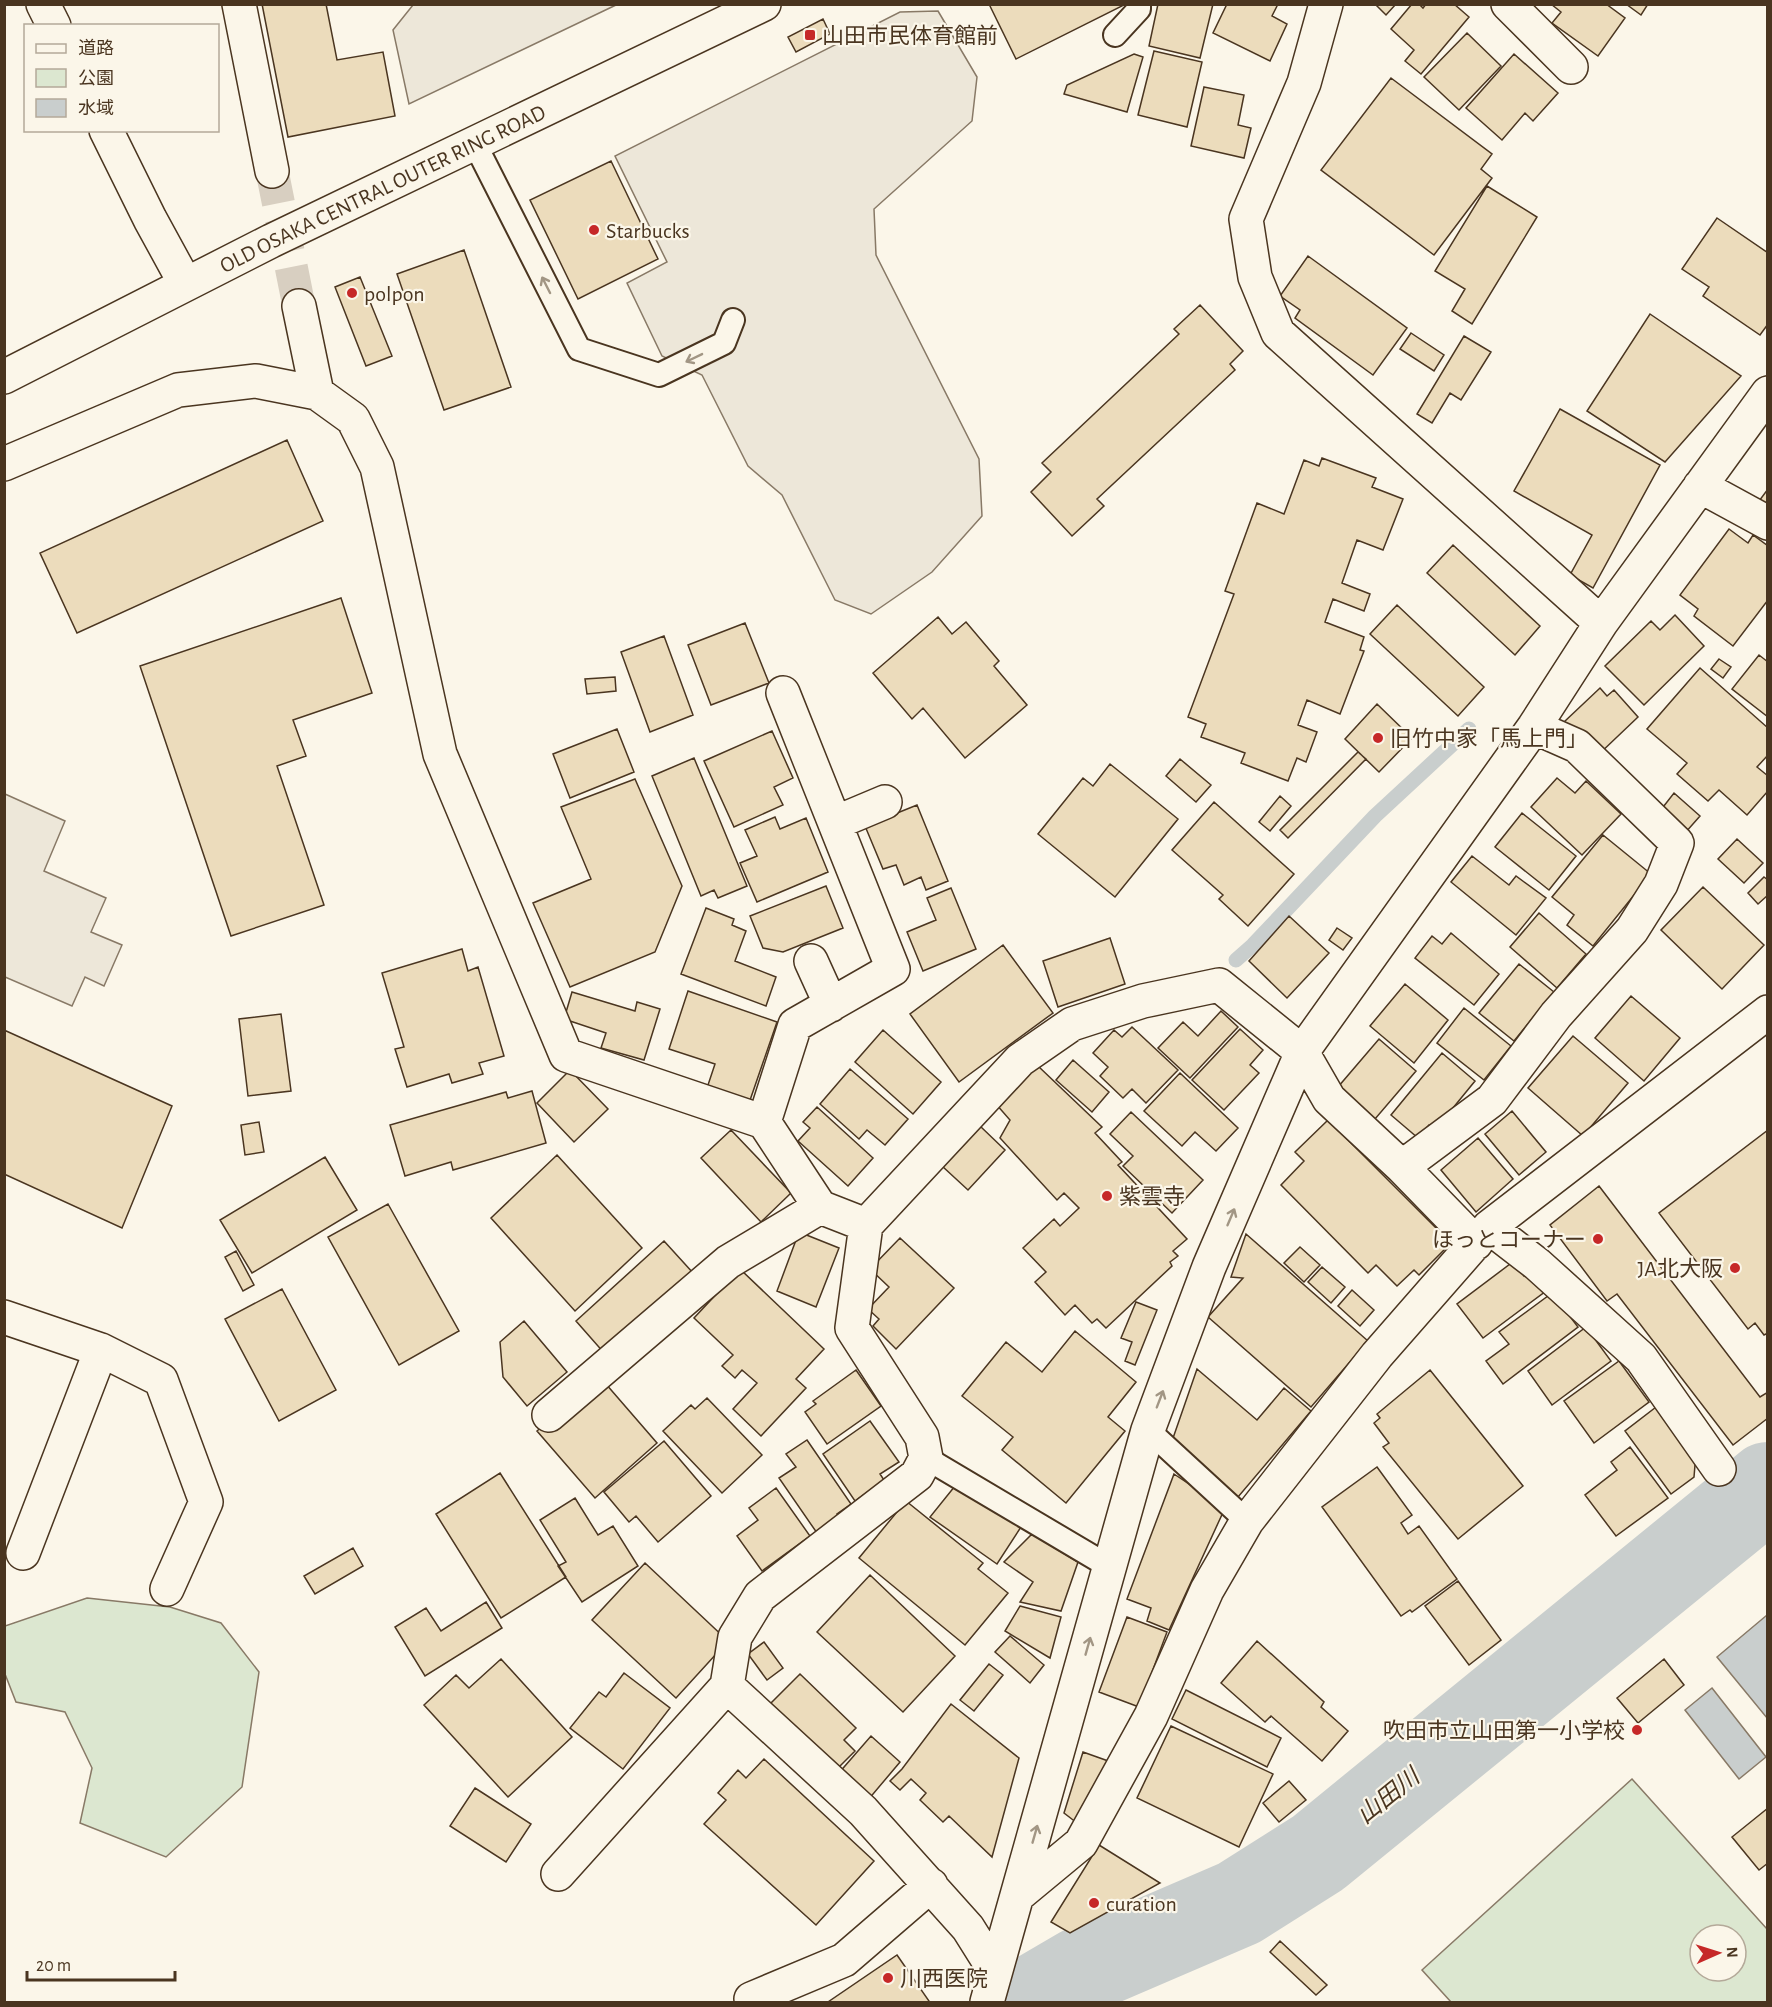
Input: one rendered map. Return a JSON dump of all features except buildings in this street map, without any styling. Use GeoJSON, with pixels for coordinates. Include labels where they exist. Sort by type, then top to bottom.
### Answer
{"type":"FeatureCollection","features":[{"type":"Feature","properties":{"kind":"street"},"geometry":{"type":"LineString","coordinates":[[44,4],[53,24]]}},
{"type":"Feature","properties":{"kind":"street"},"geometry":{"type":"LineString","coordinates":[[239,4],[272,171]]}},
{"type":"Feature","properties":{"kind":"street","name":"OLD OSAKA CENTRAL OUTER RING ROAD"},"geometry":{"type":"LineString","coordinates":[[4,377],[185,283],[764,4]]}},
{"type":"Feature","properties":{"kind":"street"},"geometry":{"type":"LineString","coordinates":[[1326,4],[1304,83],[1246,219],[1256,277],[1278,333],[1601,623]]}},
{"type":"Feature","properties":{"kind":"street"},"geometry":{"type":"LineString","coordinates":[[1508,4],[1571,68]]}},
{"type":"Feature","properties":{"kind":"street"},"geometry":{"type":"LineString","coordinates":[[107,132],[185,283]]}},
{"type":"Feature","properties":{"kind":"street"},"geometry":{"type":"LineString","coordinates":[[299,306],[317,393]]}},
{"type":"Feature","properties":{"kind":"street"},"geometry":{"type":"LineString","coordinates":[[4,464],[178,390],[256,381],[317,393],[353,418],[377,467],[440,754],[566,1055],[764,1122],[820,1207],[866,1225]]}},
{"type":"Feature","properties":{"kind":"street"},"geometry":{"type":"LineString","coordinates":[[987,2002],[1148,1430],[1209,1267],[1302,1052],[1534,727],[1601,623],[1767,393]]}},
{"type":"Feature","properties":{"kind":"street"},"geometry":{"type":"LineString","coordinates":[[1700,486],[1767,523]]}},
{"type":"Feature","properties":{"kind":"street"},"geometry":{"type":"LineString","coordinates":[[764,1122],[795,1025],[893,969],[783,693]]}},
{"type":"Feature","properties":{"kind":"street"},"geometry":{"type":"LineString","coordinates":[[1402,1167],[1492,1100],[1556,1015],[1632,930],[1661,884],[1677,843],[1577,746],[1534,727]]}},
{"type":"Feature","properties":{"kind":"street"},"geometry":{"type":"LineString","coordinates":[[835,823],[885,802]]}},
{"type":"Feature","properties":{"kind":"street"},"geometry":{"type":"LineString","coordinates":[[812,961],[831,1005]]}},
{"type":"Feature","properties":{"kind":"street"},"geometry":{"type":"LineString","coordinates":[[558,1874],[727,1686],[735,1637],[760,1596],[917,1474],[926,1458],[922,1437],[852,1328],[866,1225],[1020,1060],[1072,1024],[1143,1001],[1219,985],[1302,1052],[1329,1099],[1402,1167],[1482,1235],[1537,1264],[1641,1358],[1719,1469]]}},
{"type":"Feature","properties":{"kind":"street"},"geometry":{"type":"LineString","coordinates":[[1017,1896],[1081,1844],[1152,1716],[1207,1590],[1247,1521],[1377,1355],[1482,1235],[1767,1012]]}},
{"type":"Feature","properties":{"kind":"street"},"geometry":{"type":"LineString","coordinates":[[549,1415],[728,1262],[820,1207]]}},
{"type":"Feature","properties":{"kind":"street"},"geometry":{"type":"LineString","coordinates":[[4,1317],[101,1350],[161,1380],[206,1502],[167,1588]]}},
{"type":"Feature","properties":{"kind":"street"},"geometry":{"type":"LineString","coordinates":[[23,1553],[101,1350]]}},
{"type":"Feature","properties":{"kind":"street"},"geometry":{"type":"LineString","coordinates":[[727,1686],[863,1811],[968,1928],[995,1971]]}},
{"type":"Feature","properties":{"kind":"street"},"geometry":{"type":"LineString","coordinates":[[752,1999],[844,1960],[931,1885]]}},
{"type":"Feature","properties":{"kind":"lane"},"geometry":{"type":"LineString","coordinates":[[1115,35],[1139,9],[1139,4]]}},
{"type":"Feature","properties":{"kind":"lane"},"geometry":{"type":"LineString","coordinates":[[475,144],[579,349],[659,375],[724,343],[734,320]]}},
{"type":"Feature","properties":{"kind":"lane"},"geometry":{"type":"LineString","coordinates":[[1148,1430],[1247,1521]]}},
{"type":"Feature","properties":{"kind":"lane"},"geometry":{"type":"LineString","coordinates":[[926,1458],[1110,1567]]}},
{"type":"Feature","properties":{"kind":"green space"},"geometry":{"type":"Polygon","coordinates":[[[87,1598],[170,1607],[221,1623],[259,1672],[242,1787],[166,1857],[80,1823],[92,1768],[65,1712],[16,1702],[5,1674],[5,1626],[87,1598]]]}},
{"type":"Feature","properties":{"kind":"green space"},"geometry":{"type":"Polygon","coordinates":[[[1632,1779],[1767,1929],[1767,2002],[1451,2002],[1422,1970],[1632,1779]]]}},
{"type":"Feature","properties":{"kind":"shaded area"},"geometry":{"type":"Polygon","coordinates":[[[413,5],[616,5],[409,104],[393,30],[413,5]]]}},
{"type":"Feature","properties":{"kind":"shaded area"},"geometry":{"type":"Polygon","coordinates":[[[938,11],[977,77],[972,121],[874,209],[876,255],[979,459],[982,516],[932,572],[871,614],[835,600],[782,495],[748,466],[702,375],[662,356],[627,283],[667,262],[615,156],[900,12],[938,11]]]}},
{"type":"Feature","properties":{"kind":"shaded area"},"geometry":{"type":"Polygon","coordinates":[[[5,794],[65,821],[44,871],[106,898],[91,932],[122,945],[104,986],[85,977],[72,1006],[5,977],[5,794]]]}},
{"type":"Feature","properties":{"kind":"water"},"geometry":{"type":"Polygon","coordinates":[[[1767,1615],[1767,1718],[1717,1657],[1767,1615]]]}},
{"type":"Feature","properties":{"kind":"water"},"geometry":{"type":"Polygon","coordinates":[[[1712,1688],[1766,1757],[1739,1779],[1685,1710],[1712,1688]]]}},
{"type":"Feature","properties":{"kind":"waterway"},"geometry":{"type":"LineString","coordinates":[[1236,960],[1253,945],[1375,816],[1469,729]]}},
{"type":"Feature","properties":{"kind":"waterway","name":"山田川"},"geometry":{"type":"LineString","coordinates":[[1028,2002],[1081,1971],[1239,1903],[1318,1853],[1768,1486]]}},
{"type":"Feature","properties":{"kind":"tunnel"},"geometry":{"type":"LineString","coordinates":[[272,171],[299,306]]}},
{"type":"Feature","properties":{"kind":"place","name":"山田市民体育館前"},"geometry":{"type":"Point","coordinates":[810,35]}},
{"type":"Feature","properties":{"kind":"place","name":"Starbucks"},"geometry":{"type":"Point","coordinates":[594,230]}},
{"type":"Feature","properties":{"kind":"place","name":"polpon"},"geometry":{"type":"Point","coordinates":[352,293]}},
{"type":"Feature","properties":{"kind":"place","name":"旧竹中家「馬上門」"},"geometry":{"type":"Point","coordinates":[1378,738]}},
{"type":"Feature","properties":{"kind":"place","name":"紫雲寺"},"geometry":{"type":"Point","coordinates":[1107,1196]}},
{"type":"Feature","properties":{"kind":"place","name":"ほっとコーナー"},"geometry":{"type":"Point","coordinates":[1598,1239]}},
{"type":"Feature","properties":{"kind":"place","name":"JA北大阪"},"geometry":{"type":"Point","coordinates":[1735,1268]}},
{"type":"Feature","properties":{"kind":"place","name":"吹田市立山田第一小学校"},"geometry":{"type":"Point","coordinates":[1637,1730]}},
{"type":"Feature","properties":{"kind":"place","name":"curation"},"geometry":{"type":"Point","coordinates":[1094,1903]}},
{"type":"Feature","properties":{"kind":"place","name":"川西医院"},"geometry":{"type":"Point","coordinates":[888,1978]}}]}
